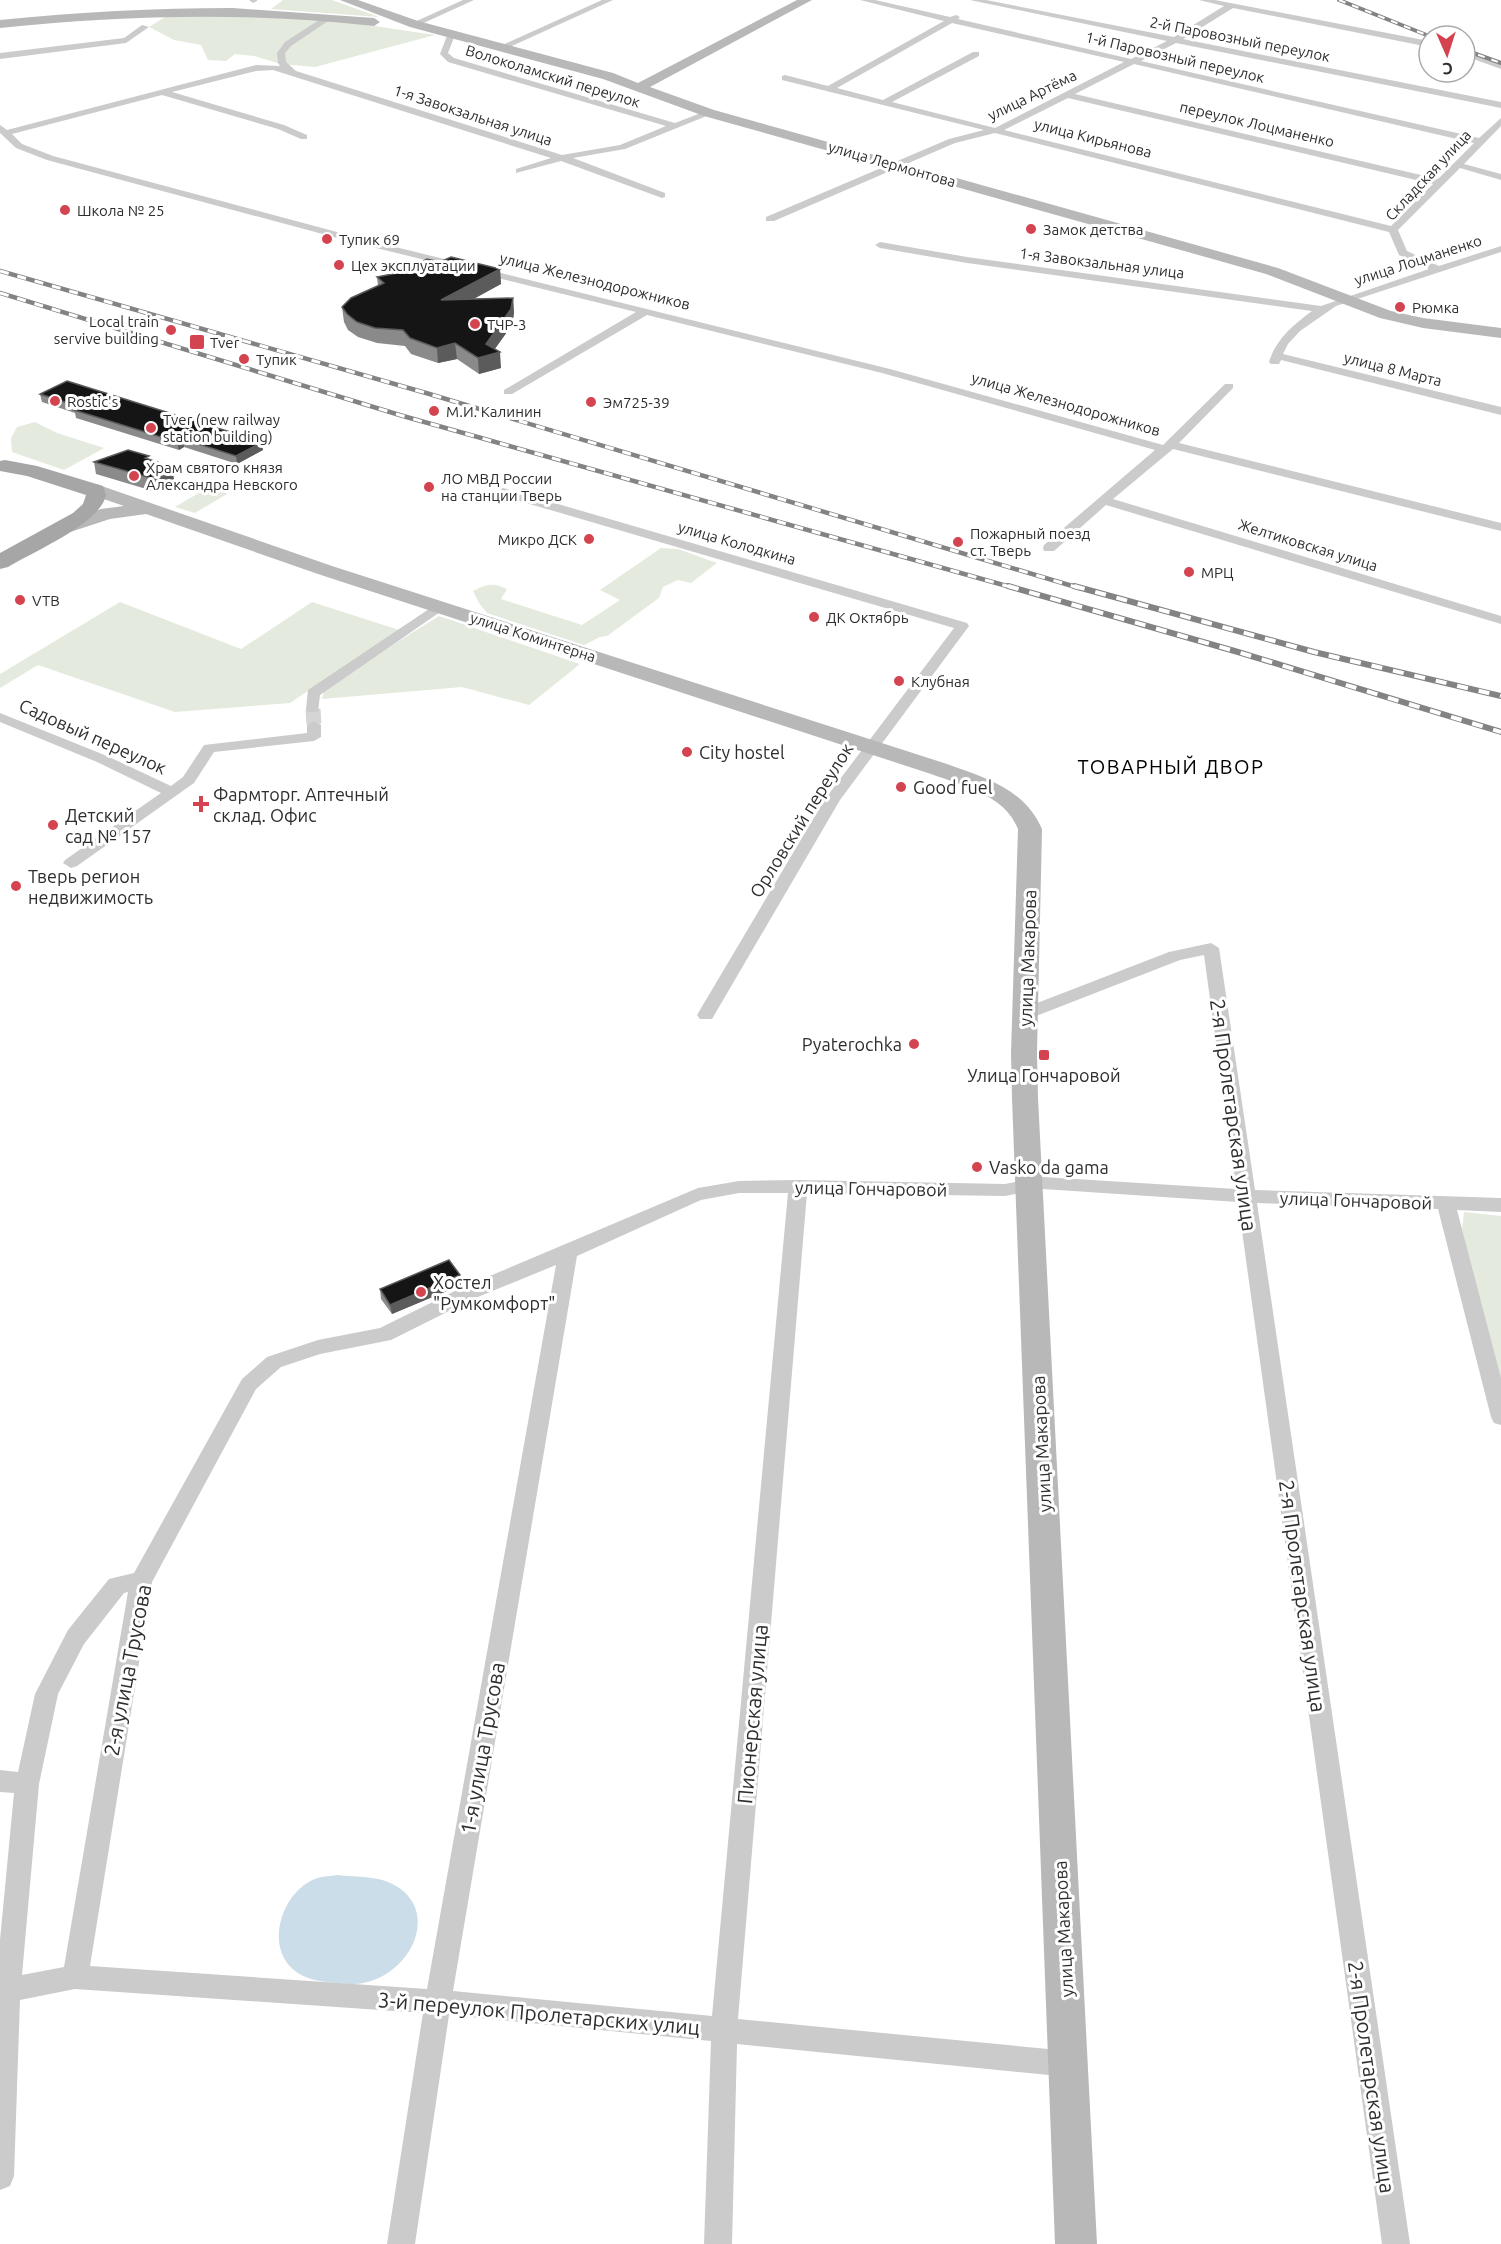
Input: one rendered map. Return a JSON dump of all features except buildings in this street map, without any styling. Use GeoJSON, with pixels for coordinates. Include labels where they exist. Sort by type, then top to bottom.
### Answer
{"type":"FeatureCollection","features":[{"type":"Feature","properties":{"kind":"main road"},"geometry":{"type":"LineString","coordinates":[[640,87],[806,0]]}},
{"type":"Feature","properties":{"kind":"main road","name":"улица Лермонтова"},"geometry":{"type":"LineString","coordinates":[[354,1],[414,24],[640,87],[672,101],[709,113],[1272,271],[1345,300],[1408,320],[1501,333]]}},
{"type":"Feature","properties":{"kind":"main road"},"geometry":{"type":"LineString","coordinates":[[0,24],[78,16],[170,11],[247,12],[330,17],[392,24],[456,36]]}},
{"type":"Feature","properties":{"kind":"main road","name":"улица Коминтерна"},"geometry":{"type":"LineString","coordinates":[[3,465],[99,498],[138,507],[172,522],[196,526],[870,747]]}},
{"type":"Feature","properties":{"kind":"main road","name":"улица Коминтерна"},"geometry":{"type":"LineString","coordinates":[[3,465],[30,470],[99,498]]}},
{"type":"Feature","properties":{"kind":"main road"},"geometry":{"type":"LineString","coordinates":[[60,522],[70,500],[65,487]]}},
{"type":"Feature","properties":{"kind":"main road"},"geometry":{"type":"LineString","coordinates":[[0,550],[60,522],[82,516],[99,498]]}},
{"type":"Feature","properties":{"kind":"main road"},"geometry":{"type":"LineString","coordinates":[[0,562],[60,522],[138,507]]}},
{"type":"Feature","properties":{"kind":"main road","name":"улица Макарова"},"geometry":{"type":"LineString","coordinates":[[870,747],[939,769],[998,793],[1014,803],[1025,815],[1030,829],[1024,1053],[1028,1186],[1070,2064],[1076,2244]]}},
{"type":"Feature","properties":{"kind":"street"},"geometry":{"type":"LineString","coordinates":[[414,24],[470,0]]}},
{"type":"Feature","properties":{"kind":"street"},"geometry":{"type":"LineString","coordinates":[[502,47],[609,0]]}},
{"type":"Feature","properties":{"kind":"street","name":"1-й Паровозный переулок"},"geometry":{"type":"LineString","coordinates":[[864,0],[1480,141]]}},
{"type":"Feature","properties":{"kind":"street"},"geometry":{"type":"LineString","coordinates":[[1203,0],[1417,42]]}},
{"type":"Feature","properties":{"kind":"street"},"geometry":{"type":"LineString","coordinates":[[830,89],[979,1]]}},
{"type":"Feature","properties":{"kind":"street","name":"2-й Паровозный переулок"},"geometry":{"type":"LineString","coordinates":[[979,1],[1501,105]]}},
{"type":"Feature","properties":{"kind":"street","name":"улица Артёма"},"geometry":{"type":"LineString","coordinates":[[770,219],[952,141],[997,130],[1134,62],[1232,5]]}},
{"type":"Feature","properties":{"kind":"street"},"geometry":{"type":"LineString","coordinates":[[292,72],[282,63],[281,53],[288,44],[330,17]]}},
{"type":"Feature","properties":{"kind":"street"},"geometry":{"type":"LineString","coordinates":[[0,56],[126,39],[145,27]]}},
{"type":"Feature","properties":{"kind":"street","name":"Волоколамский переулок"},"geometry":{"type":"LineString","coordinates":[[456,36],[444,54],[451,60],[675,126]]}},
{"type":"Feature","properties":{"kind":"street"},"geometry":{"type":"LineString","coordinates":[[886,102],[976,54]]}},
{"type":"Feature","properties":{"kind":"street"},"geometry":{"type":"LineString","coordinates":[[1477,57],[1501,66]]}},
{"type":"Feature","properties":{"kind":"street","name":"1-я Завокзальная улица"},"geometry":{"type":"LineString","coordinates":[[162,92],[256,68],[274,67],[560,158],[662,195]]}},
{"type":"Feature","properties":{"kind":"street","name":"улица Кирьянова"},"geometry":{"type":"LineString","coordinates":[[785,78],[1393,230]]}},
{"type":"Feature","properties":{"kind":"street"},"geometry":{"type":"LineString","coordinates":[[2,131],[162,92],[304,136]]}},
{"type":"Feature","properties":{"kind":"street","name":"переулок Лоцманенко"},"geometry":{"type":"LineString","coordinates":[[1067,94],[1439,182]]}},
{"type":"Feature","properties":{"kind":"street"},"geometry":{"type":"LineString","coordinates":[[519,171],[560,158],[622,147],[709,113]]}},
{"type":"Feature","properties":{"kind":"street","name":"Складская улица"},"geometry":{"type":"LineString","coordinates":[[1438,269],[1404,253],[1393,230],[1501,121]]}},
{"type":"Feature","properties":{"kind":"street","name":"улица Железнодорожников"},"geometry":{"type":"LineString","coordinates":[[2,131],[19,146],[50,158],[307,227],[885,371],[1167,447],[1501,527]]}},
{"type":"Feature","properties":{"kind":"street"},"geometry":{"type":"LineString","coordinates":[[1459,165],[1501,177]]}},
{"type":"Feature","properties":{"kind":"street","name":"1-я Завокзальная улица"},"geometry":{"type":"LineString","coordinates":[[880,245],[967,260],[1321,309]]}},
{"type":"Feature","properties":{"kind":"street","name":"улица Лоцманенко"},"geometry":{"type":"LineString","coordinates":[[1345,300],[1501,249]]}},
{"type":"Feature","properties":{"kind":"street"},"geometry":{"type":"LineString","coordinates":[[1321,309],[1345,300]]}},
{"type":"Feature","properties":{"kind":"street","name":"улица 8 Марта"},"geometry":{"type":"LineString","coordinates":[[1321,309],[1277,350],[1277,359],[1501,411]]}},
{"type":"Feature","properties":{"kind":"street"},"geometry":{"type":"LineString","coordinates":[[508,392],[646,311]]}},
{"type":"Feature","properties":{"kind":"street"},"geometry":{"type":"LineString","coordinates":[[1049,548],[1167,447],[1229,386]]}},
{"type":"Feature","properties":{"kind":"street","name":"улица Колодкина"},"geometry":{"type":"LineString","coordinates":[[503,492],[962,626]]}},
{"type":"Feature","properties":{"kind":"street","name":"Желтиковская улица"},"geometry":{"type":"LineString","coordinates":[[1105,501],[1501,620]]}},
{"type":"Feature","properties":{"kind":"street"},"geometry":{"type":"LineString","coordinates":[[71,863],[189,780],[209,748],[314,737],[313,693],[438,607]]}},
{"type":"Feature","properties":{"kind":"street","name":"Орловский переулок"},"geometry":{"type":"LineString","coordinates":[[706,1015],[833,799],[962,626]]}},
{"type":"Feature","properties":{"kind":"street","name":"Садовый переулок"},"geometry":{"type":"LineString","coordinates":[[0,717],[102,759],[171,792]]}},
{"type":"Feature","properties":{"kind":"street","name":"2-я Пролетарская улица"},"geometry":{"type":"LineString","coordinates":[[1025,1014],[1175,956],[1210,948],[1396,2244]]}},
{"type":"Feature","properties":{"kind":"street","name":"улица Гончаровой"},"geometry":{"type":"LineString","coordinates":[[274,1362],[318,1347],[384,1335],[466,1294],[568,1252],[698,1194],[739,1187],[1005,1190],[1043,1183],[1246,1196],[1501,1205]]}},
{"type":"Feature","properties":{"kind":"street","name":"Пионерская улица"},"geometry":{"type":"LineString","coordinates":[[718,2244],[724,2030],[798,1186]]}},
{"type":"Feature","properties":{"kind":"street"},"geometry":{"type":"LineString","coordinates":[[1446,1203],[1501,1417]]}},
{"type":"Feature","properties":{"kind":"street","name":"1-я улица Трусова"},"geometry":{"type":"LineString","coordinates":[[400,2244],[438,2002],[568,1252]]}},
{"type":"Feature","properties":{"kind":"street","name":"2-я улица Трусова"},"geometry":{"type":"LineString","coordinates":[[75,1977],[141,1581],[249,1384],[274,1362]]}},
{"type":"Feature","properties":{"kind":"street"},"geometry":{"type":"LineString","coordinates":[[0,2176],[8,1990],[27,1784],[47,1694],[76,1636],[117,1585],[141,1581]]}},
{"type":"Feature","properties":{"kind":"street"},"geometry":{"type":"LineString","coordinates":[[0,1780],[27,1784]]}},
{"type":"Feature","properties":{"kind":"street","name":"3-й переулок Пролетарских улиц"},"geometry":{"type":"LineString","coordinates":[[8,1990],[75,1977],[438,2002],[1070,2064]]}},
{"type":"Feature","properties":{"kind":"shaded area"},"geometry":{"type":"Polygon","coordinates":[[[283,0],[332,0],[379,17],[271,9],[283,0]]]}},
{"type":"Feature","properties":{"kind":"shaded area"},"geometry":{"type":"Polygon","coordinates":[[[235,13],[340,21],[435,35],[315,67],[281,64],[254,56],[235,54],[226,61],[208,60],[201,45],[174,40],[149,27],[170,14],[235,13]]]}},
{"type":"Feature","properties":{"kind":"shaded area"},"geometry":{"type":"Polygon","coordinates":[[[35,422],[57,433],[104,448],[64,470],[12,452],[11,438],[17,427],[35,422]]]}},
{"type":"Feature","properties":{"kind":"shaded area"},"geometry":{"type":"Polygon","coordinates":[[[219,481],[227,486],[227,494],[195,513],[175,507],[219,481]]]}},
{"type":"Feature","properties":{"kind":"shaded area"},"geometry":{"type":"Polygon","coordinates":[[[661,548],[678,549],[717,563],[691,583],[678,580],[663,587],[659,598],[607,636],[584,645],[487,613],[473,591],[486,585],[498,585],[507,589],[501,599],[582,625],[620,600],[600,590],[661,548]]]}},
{"type":"Feature","properties":{"kind":"shaded area"},"geometry":{"type":"Polygon","coordinates":[[[120,602],[241,649],[312,602],[399,630],[290,703],[175,712],[38,665],[0,688],[0,674],[120,602]]]}},
{"type":"Feature","properties":{"kind":"shaded area"},"geometry":{"type":"Polygon","coordinates":[[[439,616],[580,664],[529,705],[462,687],[322,699],[325,687],[439,616]]]}},
{"type":"Feature","properties":{"kind":"shaded area"},"geometry":{"type":"Polygon","coordinates":[[[1464,1212],[1501,1216],[1501,1396],[1462,1229],[1464,1212]]]}},
{"type":"Feature","properties":{"kind":"water"},"geometry":{"type":"Polygon","coordinates":[[[338,1875],[388,1882],[402,1890],[412,1900],[417,1912],[418,1925],[409,1951],[389,1972],[371,1981],[344,1984],[309,1978],[294,1970],[285,1959],[280,1947],[281,1920],[286,1906],[294,1895],[304,1885],[315,1879],[338,1875]]]}},
{"type":"Feature","properties":{"kind":"tunnel"},"geometry":{"type":"LineString","coordinates":[[313,709],[314,725]]}},
{"type":"Feature","properties":{"kind":"railway"},"geometry":{"type":"LineString","coordinates":[[1339,0],[1417,31]]}},
{"type":"Feature","properties":{"kind":"railway"},"geometry":{"type":"LineString","coordinates":[[1477,54],[1501,63]]}},
{"type":"Feature","properties":{"kind":"railway"},"geometry":{"type":"LineString","coordinates":[[0,271],[426,393],[1079,588]]}},
{"type":"Feature","properties":{"kind":"railway"},"geometry":{"type":"LineString","coordinates":[[0,293],[403,416],[1014,588]]}},
{"type":"Feature","properties":{"kind":"railway"},"geometry":{"type":"LineString","coordinates":[[1008,586],[1238,652],[1501,732]]}},
{"type":"Feature","properties":{"kind":"railway"},"geometry":{"type":"LineString","coordinates":[[1074,586],[1314,652],[1501,696]]}},
{"type":"Feature","properties":{"kind":"place","name":"Школа № 25"},"geometry":{"type":"Point","coordinates":[65,210]}},
{"type":"Feature","properties":{"kind":"place","name":"Замок детства"},"geometry":{"type":"Point","coordinates":[1031,229]}},
{"type":"Feature","properties":{"kind":"place","name":"Тупик 69"},"geometry":{"type":"Point","coordinates":[327,239]}},
{"type":"Feature","properties":{"kind":"place","name":"Цех эксплуатации"},"geometry":{"type":"Point","coordinates":[339,265]}},
{"type":"Feature","properties":{"kind":"place","name":"Рюмка"},"geometry":{"type":"Point","coordinates":[1400,307]}},
{"type":"Feature","properties":{"kind":"place","name":"ТЧР-3"},"geometry":{"type":"Point","coordinates":[475,324]}},
{"type":"Feature","properties":{"kind":"place","name":"Local train servive building"},"geometry":{"type":"Point","coordinates":[171,330]}},
{"type":"Feature","properties":{"kind":"place","name":"Tver"},"geometry":{"type":"Point","coordinates":[197,342]}},
{"type":"Feature","properties":{"kind":"place","name":"Тупик"},"geometry":{"type":"Point","coordinates":[244,359]}},
{"type":"Feature","properties":{"kind":"place","name":"Rostic's"},"geometry":{"type":"Point","coordinates":[55,401]}},
{"type":"Feature","properties":{"kind":"place","name":"Эм725-39"},"geometry":{"type":"Point","coordinates":[591,402]}},
{"type":"Feature","properties":{"kind":"place","name":"М.И. Калинин"},"geometry":{"type":"Point","coordinates":[434,411]}},
{"type":"Feature","properties":{"kind":"place","name":"Tver (new railway station building)"},"geometry":{"type":"Point","coordinates":[151,428]}},
{"type":"Feature","properties":{"kind":"place","name":"Храм святого князя Александра Невского"},"geometry":{"type":"Point","coordinates":[134,476]}},
{"type":"Feature","properties":{"kind":"place","name":"ЛО МВД России на станции Тверь"},"geometry":{"type":"Point","coordinates":[429,487]}},
{"type":"Feature","properties":{"kind":"place","name":"Микро ДСК"},"geometry":{"type":"Point","coordinates":[589,539]}},
{"type":"Feature","properties":{"kind":"place","name":"Пожарный поезд ст. Тверь"},"geometry":{"type":"Point","coordinates":[958,542]}},
{"type":"Feature","properties":{"kind":"place","name":"МРЦ"},"geometry":{"type":"Point","coordinates":[1189,572]}},
{"type":"Feature","properties":{"kind":"place","name":"VTB"},"geometry":{"type":"Point","coordinates":[20,600]}},
{"type":"Feature","properties":{"kind":"place","name":"ДК Октябрь"},"geometry":{"type":"Point","coordinates":[814,617]}},
{"type":"Feature","properties":{"kind":"place","name":"Клубная"},"geometry":{"type":"Point","coordinates":[899,681]}},
{"type":"Feature","properties":{"kind":"place","name":"City hostel"},"geometry":{"type":"Point","coordinates":[687,752]}},
{"type":"Feature","properties":{"kind":"place","name":"Good fuel"},"geometry":{"type":"Point","coordinates":[901,787]}},
{"type":"Feature","properties":{"kind":"place","name":"Фармторг. Аптечный склад. Офис"},"geometry":{"type":"Point","coordinates":[201,804]}},
{"type":"Feature","properties":{"kind":"place","name":"Детский сад № 157"},"geometry":{"type":"Point","coordinates":[53,825]}},
{"type":"Feature","properties":{"kind":"place","name":"Тверь регион недвижимость"},"geometry":{"type":"Point","coordinates":[16,886]}},
{"type":"Feature","properties":{"kind":"place","name":"Pyaterochka"},"geometry":{"type":"Point","coordinates":[914,1044]}},
{"type":"Feature","properties":{"kind":"place","name":"Улица Гончаровой"},"geometry":{"type":"Point","coordinates":[1044,1055]}},
{"type":"Feature","properties":{"kind":"place","name":"Vasko da gama"},"geometry":{"type":"Point","coordinates":[977,1167]}},
{"type":"Feature","properties":{"kind":"place","name":"Хостел \"Румкомфорт\""},"geometry":{"type":"Point","coordinates":[421,1292]}},
{"type":"Feature","properties":{"kind":"district","name":"ТОВАРНЫЙ ДВОР"},"geometry":{"type":"Point","coordinates":[1171,766]}}]}
